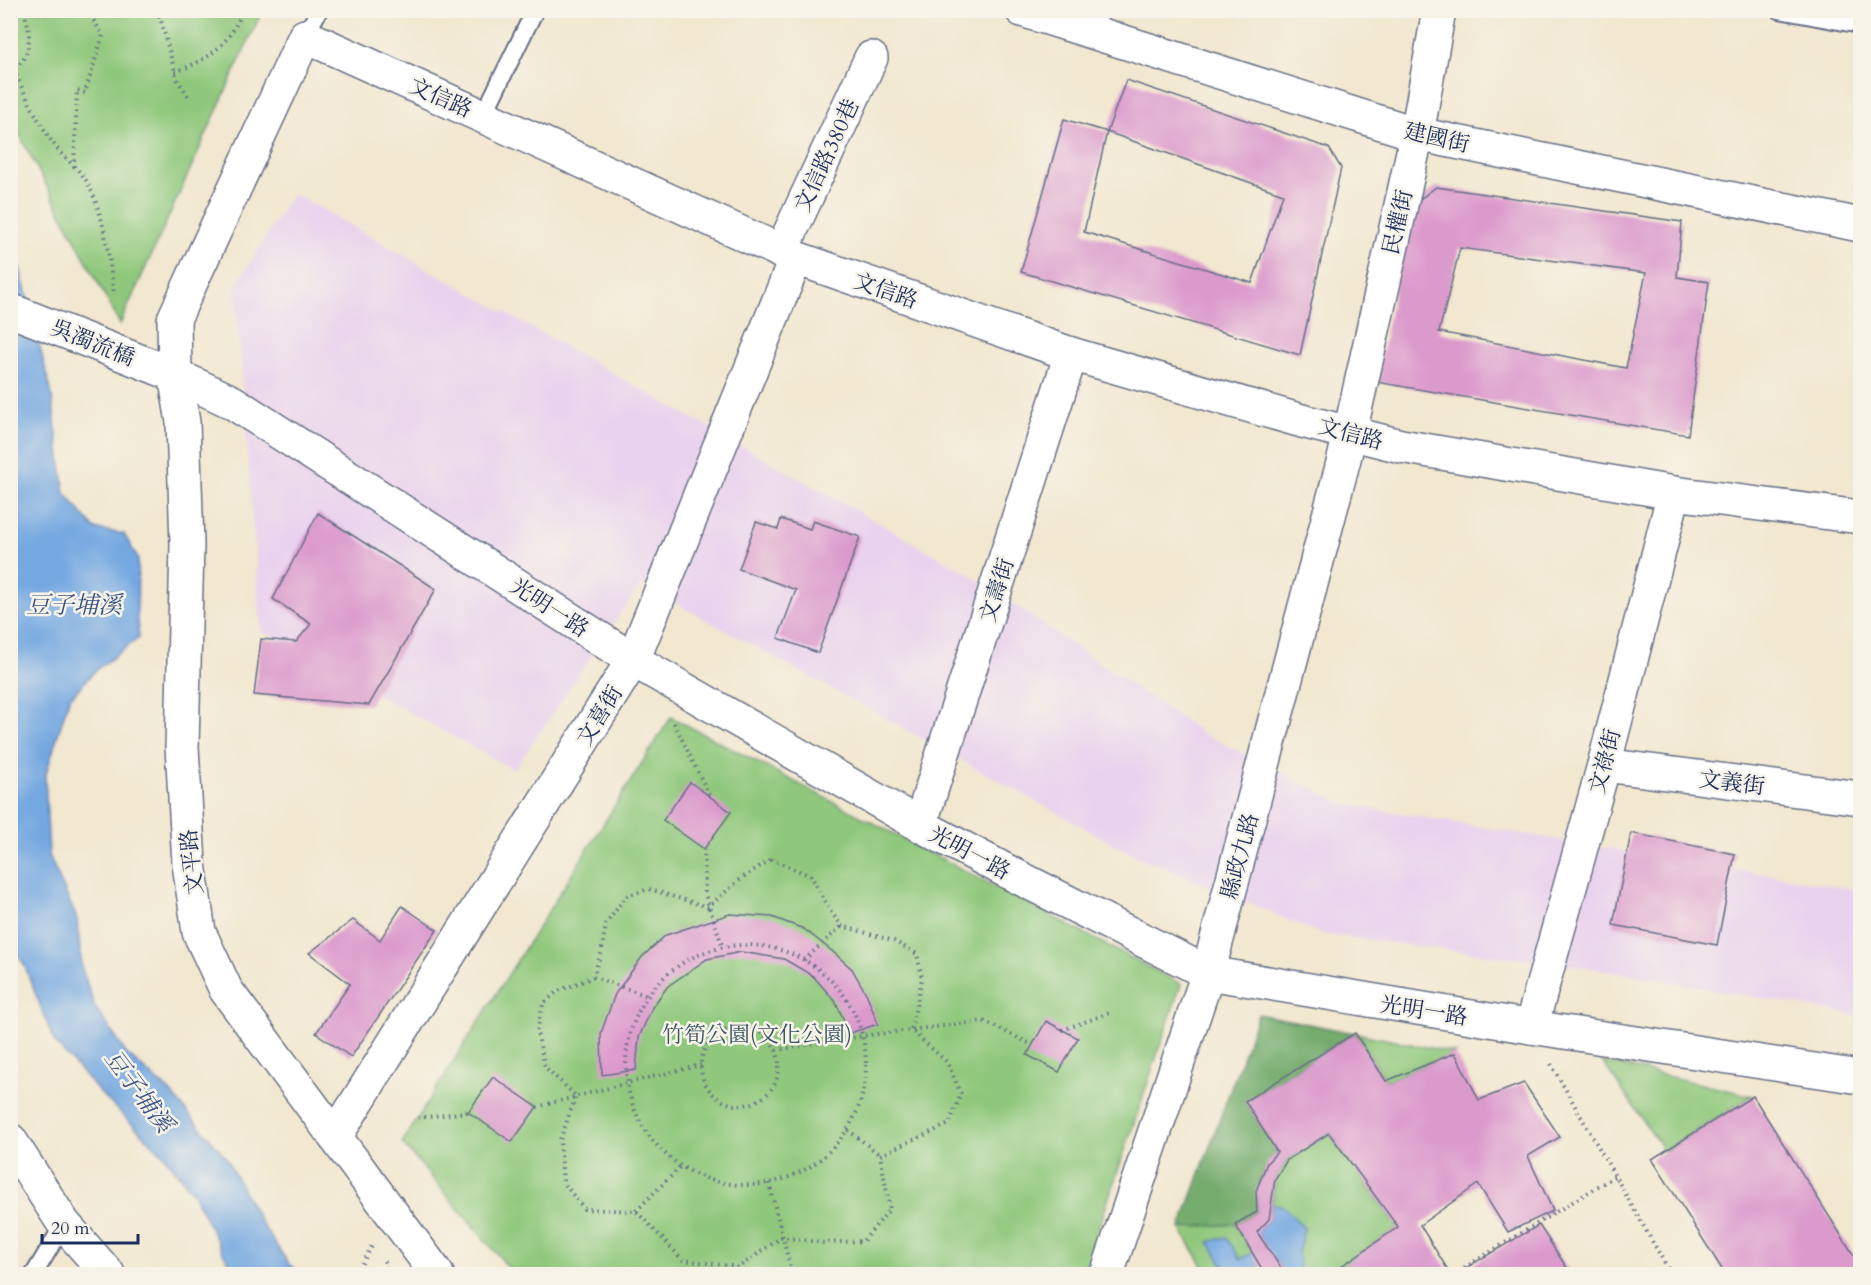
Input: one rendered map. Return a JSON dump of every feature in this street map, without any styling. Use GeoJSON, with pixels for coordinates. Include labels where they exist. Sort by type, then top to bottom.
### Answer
{"type":"FeatureCollection","features":[{"type":"Feature","properties":{"kind":"street","name":"建國街"},"geometry":{"type":"LineString","coordinates":[[1022,10],[1417,134],[1860,225]]}},
{"type":"Feature","properties":{"kind":"street","name":"民權街"},"geometry":{"type":"LineString","coordinates":[[1350,432],[1417,134],[1439,10]]}},
{"type":"Feature","properties":{"kind":"street","name":"文信路"},"geometry":{"type":"LineString","coordinates":[[175,375],[174,319],[312,23],[483,117],[788,255],[1071,354],[1302,421],[1401,446],[1674,493],[1860,517]]}},
{"type":"Feature","properties":{"kind":"street","name":"文信路380巷"},"geometry":{"type":"LineString","coordinates":[[788,255],[872,58]]}},
{"type":"Feature","properties":{"kind":"street","name":"文喜街"},"geometry":{"type":"LineString","coordinates":[[335,1137],[633,660],[788,255]]}},
{"type":"Feature","properties":{"kind":"street","name":"吳濁流橋"},"geometry":{"type":"LineString","coordinates":[[10,310],[175,375]]}},
{"type":"Feature","properties":{"kind":"street","name":"文壽街"},"geometry":{"type":"LineString","coordinates":[[920,825],[1071,354]]}},
{"type":"Feature","properties":{"kind":"street","name":"光明一路"},"geometry":{"type":"LineString","coordinates":[[175,375],[232,402],[633,660],[920,825],[1114,927],[1208,973],[1531,1027],[1860,1077]]}},
{"type":"Feature","properties":{"kind":"street","name":"文平路"},"geometry":{"type":"LineString","coordinates":[[175,375],[183,422],[187,545],[182,747],[189,864],[199,932],[226,990],[436,1275]]}},
{"type":"Feature","properties":{"kind":"street","name":"縣政九路"},"geometry":{"type":"LineString","coordinates":[[1107,1275],[1208,973],[1350,432]]}},
{"type":"Feature","properties":{"kind":"street","name":"文祿街"},"geometry":{"type":"LineString","coordinates":[[1531,1027],[1604,765],[1674,493]]}},
{"type":"Feature","properties":{"kind":"street","name":"文義街"},"geometry":{"type":"LineString","coordinates":[[1604,765],[1860,798]]}},
{"type":"Feature","properties":{"kind":"street"},"geometry":{"type":"LineString","coordinates":[[10,1140],[64,1224],[108,1275]]}},
{"type":"Feature","properties":{"kind":"lane"},"geometry":{"type":"LineString","coordinates":[[483,117],[535,10]]}},
{"type":"Feature","properties":{"kind":"lane"},"geometry":{"type":"LineString","coordinates":[[1779,10],[1860,25]]}},
{"type":"Feature","properties":{"kind":"lane"},"geometry":{"type":"LineString","coordinates":[[34,1275],[64,1224]]}},
{"type":"Feature","properties":{"kind":"path"},"geometry":{"type":"LineString","coordinates":[[23,10],[29,28],[29,43],[26,55],[12,70],[44,129],[86,181],[95,202],[107,246],[114,295]]}},
{"type":"Feature","properties":{"kind":"path"},"geometry":{"type":"LineString","coordinates":[[74,167],[76,90],[85,93],[103,35],[91,17],[92,10]]}},
{"type":"Feature","properties":{"kind":"path"},"geometry":{"type":"LineString","coordinates":[[158,10],[177,79],[189,96]]}},
{"type":"Feature","properties":{"kind":"path"},"geometry":{"type":"LineString","coordinates":[[175,72],[190,66],[214,51],[232,34],[243,10]]}},
{"type":"Feature","properties":{"kind":"path"},"geometry":{"type":"LineString","coordinates":[[671,717],[710,797]]}},
{"type":"Feature","properties":{"kind":"path"},"geometry":{"type":"LineString","coordinates":[[704,849],[705,894],[723,948]]}},
{"type":"Feature","properties":{"kind":"path"},"geometry":{"type":"LineString","coordinates":[[708,907],[742,878],[771,859],[811,876],[831,912],[842,926],[894,941],[917,954],[922,978],[911,1030]]}},
{"type":"Feature","properties":{"kind":"path"},"geometry":{"type":"LineString","coordinates":[[593,977],[601,954],[606,924],[626,896],[649,889],[708,907]]}},
{"type":"Feature","properties":{"kind":"path"},"geometry":{"type":"LineString","coordinates":[[804,960],[842,926]]}},
{"type":"Feature","properties":{"kind":"path"},"geometry":{"type":"LineString","coordinates":[[750,945],[778,949],[804,960],[831,980],[850,1006],[863,1036],[867,1068],[861,1100],[848,1130],[827,1154],[800,1172],[769,1183],[739,1184],[708,1179],[681,1166],[655,1144],[636,1115],[627,1083],[626,1052],[633,1023],[648,996],[668,973],[693,957],[723,948],[750,945]]}},
{"type":"Feature","properties":{"kind":"path"},"geometry":{"type":"LineString","coordinates":[[576,1096],[545,1066],[537,1032],[543,1004],[558,991],[593,977],[648,996]]}},
{"type":"Feature","properties":{"kind":"path"},"geometry":{"type":"LineString","coordinates":[[1062,1030],[1110,1013]]}},
{"type":"Feature","properties":{"kind":"path"},"geometry":{"type":"LineString","coordinates":[[776,1050],[983,1021],[1033,1045]]}},
{"type":"Feature","properties":{"kind":"path"},"geometry":{"type":"LineString","coordinates":[[1531,1027],[1671,1275]]}},
{"type":"Feature","properties":{"kind":"path"},"geometry":{"type":"LineString","coordinates":[[732,1028],[758,1031],[776,1050],[779,1062],[778,1075],[765,1096],[754,1102],[729,1103],[718,1098],[703,1078],[701,1065],[710,1041],[720,1033],[732,1028]]}},
{"type":"Feature","properties":{"kind":"path"},"geometry":{"type":"LineString","coordinates":[[880,1155],[949,1124],[961,1094],[947,1062],[911,1030]]}},
{"type":"Feature","properties":{"kind":"path"},"geometry":{"type":"LineString","coordinates":[[537,1107],[701,1065]]}},
{"type":"Feature","properties":{"kind":"path"},"geometry":{"type":"LineString","coordinates":[[576,1096],[560,1140],[563,1182],[584,1209],[636,1211],[683,1260],[739,1267],[782,1237],[824,1243],[863,1241],[890,1209],[880,1155],[848,1130]]}},
{"type":"Feature","properties":{"kind":"path"},"geometry":{"type":"LineString","coordinates":[[418,1118],[468,1112]]}},
{"type":"Feature","properties":{"kind":"path"},"geometry":{"type":"LineString","coordinates":[[636,1211],[681,1166]]}},
{"type":"Feature","properties":{"kind":"path"},"geometry":{"type":"LineString","coordinates":[[1454,1275],[1615,1176]]}},
{"type":"Feature","properties":{"kind":"path"},"geometry":{"type":"LineString","coordinates":[[769,1183],[792,1275]]}},
{"type":"Feature","properties":{"kind":"path"},"geometry":{"type":"LineString","coordinates":[[356,1275],[376,1238]]}},
{"type":"Feature","properties":{"kind":"shaded area"},"geometry":{"type":"Polygon","coordinates":[[[293,193],[969,574],[1204,734],[1344,804],[1860,890],[1860,1016],[1592,968],[1322,934],[1132,854],[641,584],[514,770],[261,631],[235,287],[293,193]]]}},
{"type":"Feature","properties":{"kind":"green space"},"geometry":{"type":"Polygon","coordinates":[[[10,11],[262,11],[120,324],[11,119],[10,11]]]}},
{"type":"Feature","properties":{"kind":"green space","name":"竹筍公園(文化公園)"},"geometry":{"type":"Polygon","coordinates":[[[671,717],[1181,984],[1083,1274],[514,1274],[402,1143],[671,717]]]}},
{"type":"Feature","properties":{"kind":"green space"},"geometry":{"type":"Polygon","coordinates":[[[1258,1014],[1355,1033],[1245,1101],[1277,1152],[1260,1179],[1257,1212],[1235,1224],[1180,1228],[1258,1014]]]}},
{"type":"Feature","properties":{"kind":"green space"},"geometry":{"type":"Polygon","coordinates":[[[1355,1033],[1455,1053],[1386,1081],[1355,1033]]]}},
{"type":"Feature","properties":{"kind":"green space"},"geometry":{"type":"Polygon","coordinates":[[[1602,1061],[1753,1096],[1664,1151],[1602,1061]]]}},
{"type":"Feature","properties":{"kind":"green space"},"geometry":{"type":"Polygon","coordinates":[[[1329,1133],[1398,1227],[1330,1274],[1299,1274],[1298,1253],[1304,1228],[1272,1203],[1275,1179],[1287,1160],[1329,1133]]]}},
{"type":"Feature","properties":{"kind":"green space"},"geometry":{"type":"Polygon","coordinates":[[[1235,1224],[1253,1254],[1241,1259],[1210,1243],[1229,1274],[1208,1274],[1180,1228],[1235,1224]]]}},
{"type":"Feature","properties":{"kind":"water","name":"豆子埔溪"},"geometry":{"type":"Polygon","coordinates":[[[10,229],[51,391],[65,493],[95,529],[124,534],[138,559],[139,638],[96,670],[69,699],[45,777],[49,855],[77,919],[82,969],[95,1007],[126,1053],[170,1092],[225,1156],[261,1223],[289,1264],[300,1274],[236,1274],[192,1192],[163,1154],[104,1097],[55,1043],[23,962],[11,948],[10,229]]]}},
{"type":"Feature","properties":{"kind":"water"},"geometry":{"type":"Polygon","coordinates":[[[1272,1203],[1285,1208],[1304,1228],[1298,1253],[1299,1274],[1285,1274],[1273,1257],[1250,1274],[1229,1274],[1209,1242],[1226,1237],[1241,1259],[1265,1245],[1257,1232],[1269,1219],[1272,1203]]]}},
{"type":"Feature","properties":{"kind":"building"},"geometry":{"type":"Polygon","coordinates":[[[1126,80],[1329,148],[1341,168],[1300,355],[1021,272],[1064,119],[1107,132],[1126,80]],[[1107,132],[1084,232],[1252,283],[1283,194],[1107,132]]]}},
{"type":"Feature","properties":{"kind":"building"},"geometry":{"type":"Polygon","coordinates":[[[1436,187],[1682,222],[1677,277],[1709,282],[1688,435],[1376,382],[1411,206],[1436,187]],[[1460,248],[1439,332],[1626,368],[1646,273],[1460,248]]]}},
{"type":"Feature","properties":{"kind":"building"},"geometry":{"type":"Polygon","coordinates":[[[318,513],[436,589],[369,705],[254,695],[261,639],[296,642],[311,624],[273,599],[318,513]]]}},
{"type":"Feature","properties":{"kind":"building"},"geometry":{"type":"Polygon","coordinates":[[[781,519],[810,529],[813,521],[860,537],[818,653],[778,638],[796,590],[739,569],[756,522],[778,529],[781,519]]]}},
{"type":"Feature","properties":{"kind":"building"},"geometry":{"type":"Polygon","coordinates":[[[690,782],[731,812],[704,849],[663,820],[690,782]]]}},
{"type":"Feature","properties":{"kind":"building"},"geometry":{"type":"Polygon","coordinates":[[[1631,833],[1735,854],[1717,945],[1613,925],[1631,833]]]}},
{"type":"Feature","properties":{"kind":"building"},"geometry":{"type":"Polygon","coordinates":[[[402,906],[437,930],[351,1057],[316,1033],[350,984],[309,953],[353,920],[380,940],[402,906]]]}},
{"type":"Feature","properties":{"kind":"building"},"geometry":{"type":"Polygon","coordinates":[[[730,914],[772,917],[804,929],[852,969],[867,995],[878,1024],[850,1033],[835,1001],[813,976],[784,959],[741,952],[707,959],[668,986],[653,1006],[639,1037],[636,1070],[602,1075],[601,1033],[615,994],[642,957],[666,935],[730,914]]]}},
{"type":"Feature","properties":{"kind":"building"},"geometry":{"type":"Polygon","coordinates":[[[1046,1021],[1078,1038],[1059,1072],[1027,1055],[1046,1021]]]}},
{"type":"Feature","properties":{"kind":"building"},"geometry":{"type":"Polygon","coordinates":[[[1355,1033],[1386,1081],[1455,1053],[1479,1100],[1524,1083],[1560,1137],[1528,1156],[1553,1211],[1508,1232],[1478,1184],[1420,1225],[1448,1270],[1440,1274],[1330,1274],[1398,1227],[1329,1133],[1287,1160],[1275,1179],[1269,1219],[1257,1232],[1285,1274],[1265,1274],[1235,1224],[1257,1212],[1256,1191],[1267,1163],[1277,1152],[1245,1101],[1355,1033]]]}},
{"type":"Feature","properties":{"kind":"building"},"geometry":{"type":"Polygon","coordinates":[[[493,1077],[537,1107],[512,1142],[468,1112],[493,1077]]]}},
{"type":"Feature","properties":{"kind":"building"},"geometry":{"type":"Polygon","coordinates":[[[1753,1096],[1860,1265],[1860,1274],[1725,1274],[1652,1159],[1753,1096]]]}},
{"type":"Feature","properties":{"kind":"building"},"geometry":{"type":"Polygon","coordinates":[[[1539,1225],[1571,1274],[1455,1274],[1539,1225]]]}}]}
